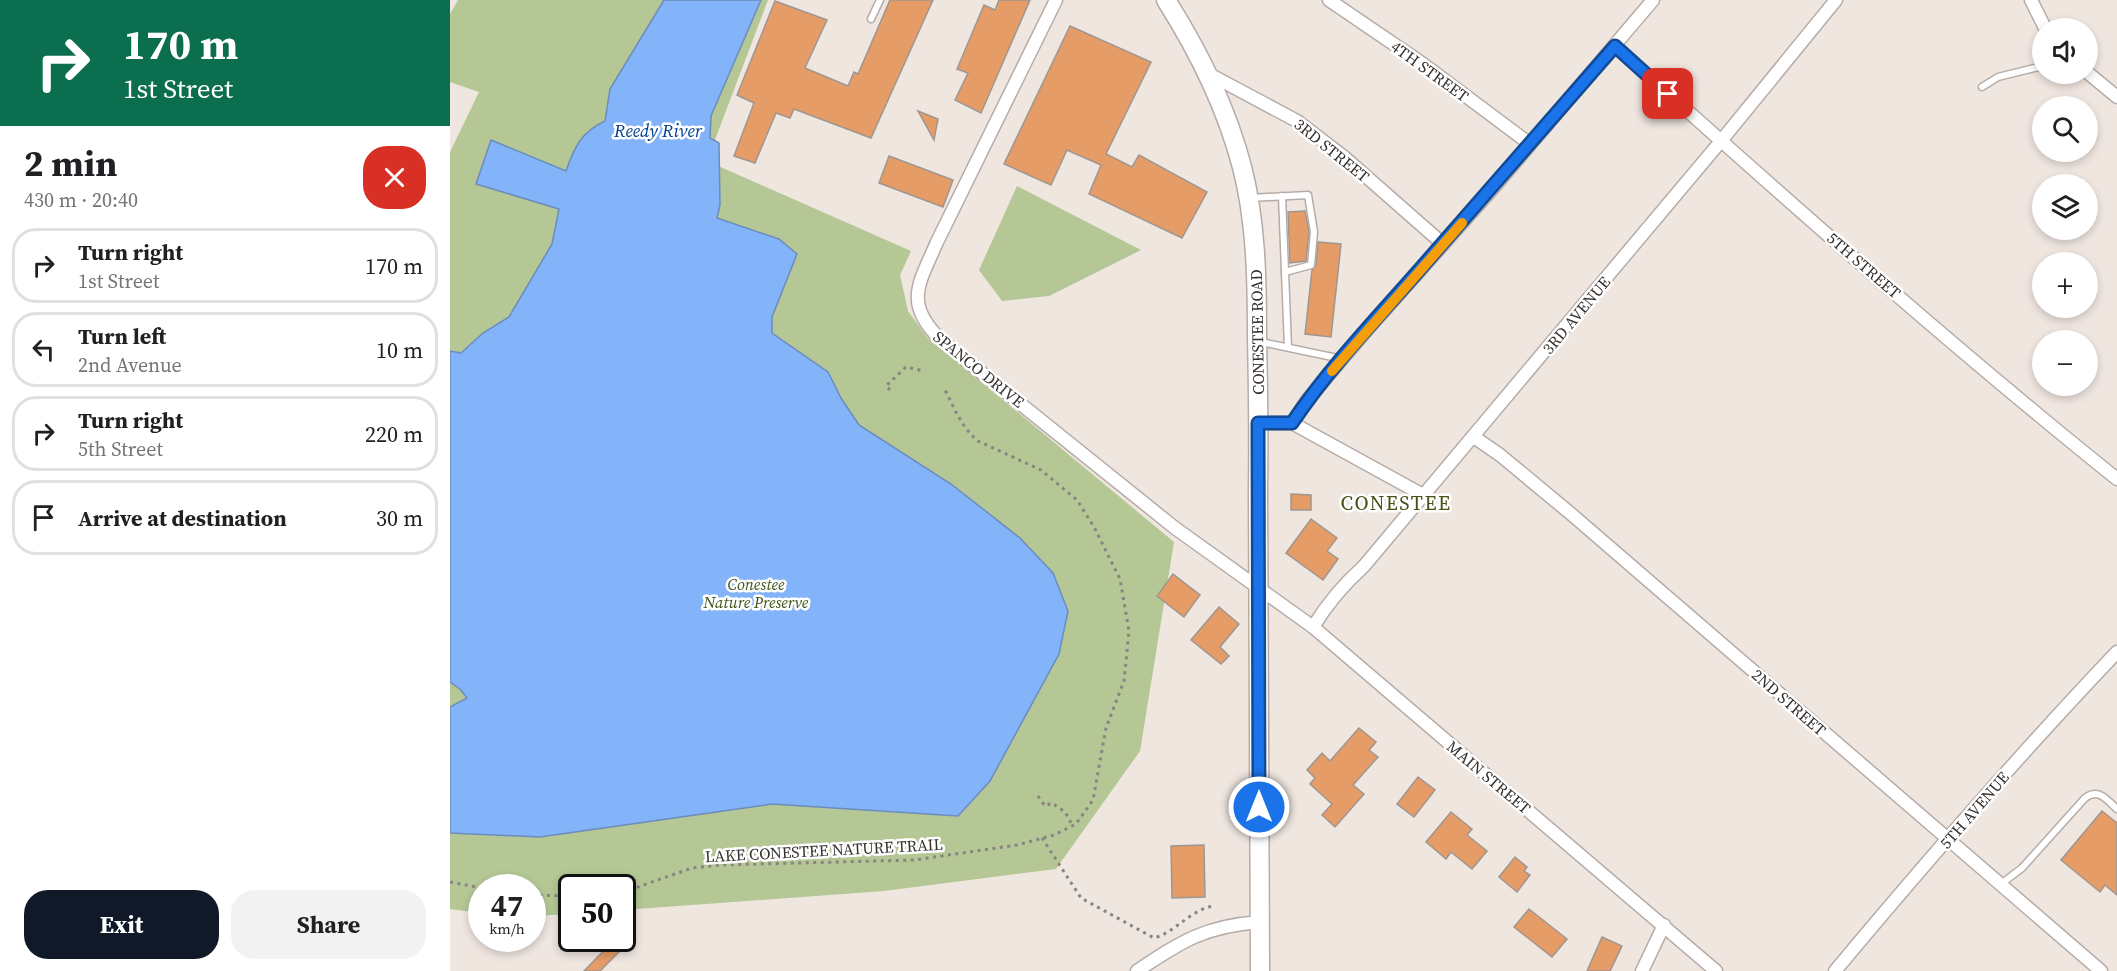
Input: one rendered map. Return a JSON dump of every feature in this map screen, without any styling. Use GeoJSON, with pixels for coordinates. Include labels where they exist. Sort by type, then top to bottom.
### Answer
{"type":"FeatureCollection","features":[{"type":"Feature","properties":{"kind":"main road","name":"CONESTEE ROAD"},"geometry":{"type":"LineString","coordinates":[[1166,0],[1209,74],[1242,166],[1249,198],[1255,262],[1257,342],[1260,971]]}},
{"type":"Feature","properties":{"kind":"street","name":"SPANCO DRIVE"},"geometry":{"type":"LineString","coordinates":[[1056,0],[937,242],[918,290],[919,310],[927,326],[941,339],[1175,528],[1258,588]]}},
{"type":"Feature","properties":{"kind":"street","name":"4TH STREET"},"geometry":{"type":"LineString","coordinates":[[1329,0],[1423,64],[1530,144]]}},
{"type":"Feature","properties":{"kind":"street"},"geometry":{"type":"LineString","coordinates":[[1292,423],[1308,399],[1342,359],[1653,0]]}},
{"type":"Feature","properties":{"kind":"street"},"geometry":{"type":"LineString","coordinates":[[2031,0],[2040,18]]}},
{"type":"Feature","properties":{"kind":"street","name":"3RD AVENUE"},"geometry":{"type":"LineString","coordinates":[[1313,627],[1351,578],[1365,566],[1721,141],[1829,2]]}},
{"type":"Feature","properties":{"kind":"street","name":"5TH STREET"},"geometry":{"type":"LineString","coordinates":[[1615,46],[1721,141],[2035,412],[2117,479]]}},
{"type":"Feature","properties":{"kind":"street","name":"3RD STREET"},"geometry":{"type":"LineString","coordinates":[[1209,74],[1296,121],[1344,157],[1443,244]]}},
{"type":"Feature","properties":{"kind":"street"},"geometry":{"type":"LineString","coordinates":[[2098,81],[2117,97]]}},
{"type":"Feature","properties":{"kind":"street"},"geometry":{"type":"LineString","coordinates":[[1258,423],[1292,423],[1423,495]]}},
{"type":"Feature","properties":{"kind":"street","name":"2ND STREET"},"geometry":{"type":"LineString","coordinates":[[1474,437],[1500,455],[1570,513],[2101,971]]}},
{"type":"Feature","properties":{"kind":"street","name":"MAIN STREET"},"geometry":{"type":"LineString","coordinates":[[1258,588],[1313,627],[1716,971]]}},
{"type":"Feature","properties":{"kind":"street","name":"5TH AVENUE"},"geometry":{"type":"LineString","coordinates":[[1835,971],[2058,714],[2117,652]]}},
{"type":"Feature","properties":{"kind":"street"},"geometry":{"type":"LineString","coordinates":[[1137,971],[1168,950],[1209,930],[1231,924],[1260,922]]}},
{"type":"Feature","properties":{"kind":"street"},"geometry":{"type":"LineString","coordinates":[[1642,971],[1664,925]]}},
{"type":"Feature","properties":{"kind":"lane"},"geometry":{"type":"LineString","coordinates":[[871,19],[880,0]]}},
{"type":"Feature","properties":{"kind":"lane"},"geometry":{"type":"LineString","coordinates":[[1982,87],[1998,77],[2032,69]]}},
{"type":"Feature","properties":{"kind":"lane"},"geometry":{"type":"LineString","coordinates":[[1249,198],[1308,195],[1314,232],[1311,265],[1285,272]]}},
{"type":"Feature","properties":{"kind":"lane"},"geometry":{"type":"LineString","coordinates":[[1282,196],[1288,347]]}},
{"type":"Feature","properties":{"kind":"lane"},"geometry":{"type":"LineString","coordinates":[[1257,342],[1342,359]]}},
{"type":"Feature","properties":{"kind":"lane"},"geometry":{"type":"LineString","coordinates":[[2001,884],[2022,868],[2092,793],[2101,794],[2117,809]]}},
{"type":"Feature","properties":{"kind":"path"},"geometry":{"type":"LineString","coordinates":[[890,390],[886,386],[906,367],[924,371]]}},
{"type":"Feature","properties":{"kind":"path"},"geometry":{"type":"LineString","coordinates":[[944,388],[964,427],[978,441],[1041,470],[1077,500],[1094,526],[1120,579],[1129,631],[1124,681],[1106,728],[1094,800],[1074,825],[1065,812],[1052,803],[1045,806],[1038,796]]}},
{"type":"Feature","properties":{"kind":"path","name":"LAKE CONESTEE NATURE TRAIL"},"geometry":{"type":"LineString","coordinates":[[636,888],[692,868],[914,860],[994,849],[1054,835],[1074,825]]}},
{"type":"Feature","properties":{"kind":"path"},"geometry":{"type":"LineString","coordinates":[[1042,838],[1081,898],[1154,938],[1163,936],[1205,907],[1214,906]]}},
{"type":"Feature","properties":{"kind":"path"},"geometry":{"type":"LineString","coordinates":[[450,882],[468,885]]}},
{"type":"Feature","properties":{"kind":"green space","name":"Conestee Nature Preserve"},"geometry":{"type":"Polygon","coordinates":[[[458,0],[768,0],[707,161],[911,251],[900,275],[908,311],[927,337],[1174,542],[1140,751],[1056,869],[884,891],[636,909],[636,874],[558,874],[558,915],[546,915],[546,874],[468,874],[468,911],[450,909],[450,152],[479,92],[450,82],[450,14],[458,0]]]}},
{"type":"Feature","properties":{"kind":"green space"},"geometry":{"type":"Polygon","coordinates":[[[1017,186],[1141,250],[1049,296],[1002,301],[979,270],[1017,186]]]}},
{"type":"Feature","properties":{"kind":"water","name":"Conestee Nature Preserve"},"geometry":{"type":"Polygon","coordinates":[[[664,0],[761,0],[711,116],[710,138],[719,143],[720,205],[717,218],[779,239],[797,254],[772,317],[772,333],[828,372],[841,398],[859,425],[951,484],[1020,538],[1053,573],[1068,611],[1059,654],[990,781],[958,816],[772,804],[540,837],[450,833],[450,707],[467,698],[450,682],[450,351],[461,353],[483,333],[509,317],[552,244],[559,209],[476,184],[491,140],[566,171],[572,155],[584,136],[605,121],[610,89],[664,0]]]}},
{"type":"Feature","properties":{"kind":"building"},"geometry":{"type":"Polygon","coordinates":[[[890,0],[933,0],[871,138],[794,109],[790,118],[776,113],[755,163],[734,156],[754,103],[737,95],[775,1],[827,20],[805,68],[848,86],[854,72],[858,74],[890,0]]]}},
{"type":"Feature","properties":{"kind":"building"},"geometry":{"type":"Polygon","coordinates":[[[999,0],[1030,0],[981,113],[955,100],[968,73],[957,69],[984,5],[995,10],[999,0]]]}},
{"type":"Feature","properties":{"kind":"building"},"geometry":{"type":"Polygon","coordinates":[[[1070,26],[1151,62],[1106,154],[1132,167],[1139,155],[1207,192],[1182,238],[1089,194],[1101,165],[1067,150],[1051,185],[1004,164],[1070,26]]]}},
{"type":"Feature","properties":{"kind":"building"},"geometry":{"type":"Polygon","coordinates":[[[918,111],[938,119],[934,140],[918,111]]]}},
{"type":"Feature","properties":{"kind":"building"},"geometry":{"type":"Polygon","coordinates":[[[889,156],[953,180],[943,207],[879,183],[889,156]]]}},
{"type":"Feature","properties":{"kind":"building"},"geometry":{"type":"Polygon","coordinates":[[[1305,211],[1309,232],[1306,261],[1290,263],[1288,212],[1305,211]]]}},
{"type":"Feature","properties":{"kind":"building"},"geometry":{"type":"Polygon","coordinates":[[[1318,242],[1341,244],[1331,337],[1305,334],[1312,270],[1316,265],[1318,242]]]}},
{"type":"Feature","properties":{"kind":"building"},"geometry":{"type":"Polygon","coordinates":[[[1291,494],[1311,495],[1311,510],[1291,510],[1291,494]]]}},
{"type":"Feature","properties":{"kind":"building"},"geometry":{"type":"Polygon","coordinates":[[[1311,519],[1337,538],[1327,551],[1338,559],[1323,580],[1286,553],[1311,519]]]}},
{"type":"Feature","properties":{"kind":"building"},"geometry":{"type":"Polygon","coordinates":[[[1173,574],[1200,595],[1184,617],[1157,596],[1173,574]]]}},
{"type":"Feature","properties":{"kind":"building"},"geometry":{"type":"Polygon","coordinates":[[[1219,607],[1239,624],[1220,647],[1229,656],[1221,664],[1191,640],[1219,607]]]}},
{"type":"Feature","properties":{"kind":"building"},"geometry":{"type":"Polygon","coordinates":[[[1359,728],[1376,742],[1369,750],[1378,757],[1353,785],[1364,794],[1335,827],[1322,815],[1332,804],[1310,784],[1315,778],[1307,770],[1322,753],[1330,761],[1359,728]]]}},
{"type":"Feature","properties":{"kind":"building"},"geometry":{"type":"Polygon","coordinates":[[[1418,777],[1435,790],[1414,817],[1397,804],[1418,777]]]}},
{"type":"Feature","properties":{"kind":"building"},"geometry":{"type":"Polygon","coordinates":[[[2102,811],[2117,823],[2117,895],[2105,885],[2100,892],[2061,860],[2102,811]]]}},
{"type":"Feature","properties":{"kind":"building"},"geometry":{"type":"Polygon","coordinates":[[[1451,812],[1472,829],[1467,835],[1487,851],[1472,869],[1451,852],[1446,859],[1426,842],[1451,812]]]}},
{"type":"Feature","properties":{"kind":"building"},"geometry":{"type":"Polygon","coordinates":[[[1204,845],[1205,897],[1172,898],[1171,846],[1204,845]]]}},
{"type":"Feature","properties":{"kind":"building"},"geometry":{"type":"Polygon","coordinates":[[[1515,857],[1527,867],[1524,871],[1530,875],[1517,892],[1499,877],[1515,857]]]}},
{"type":"Feature","properties":{"kind":"building"},"geometry":{"type":"Polygon","coordinates":[[[1529,909],[1567,939],[1552,957],[1514,927],[1529,909]]]}},
{"type":"Feature","properties":{"kind":"building"},"geometry":{"type":"Polygon","coordinates":[[[1602,937],[1622,946],[1610,971],[1587,971],[1602,937]]]}},
{"type":"Feature","properties":{"kind":"building"},"geometry":{"type":"Polygon","coordinates":[[[602,952],[619,952],[600,971],[584,971],[602,952]]]}},
{"type":"Feature","properties":{"kind":"slow traffic"},"geometry":{"type":"LineString","coordinates":[[1332,371],[1462,223]]}},
{"type":"Feature","properties":{"kind":"district","name":"CONESTEE"},"geometry":{"type":"Point","coordinates":[1396,503]}},
{"type":"Feature","properties":{"kind":"route"},"geometry":{"type":"LineString","coordinates":[[1259,807],[1258,423],[1292,423],[1308,399],[1367,330],[1615,46],[1668,94]]}},
{"type":"Feature","properties":{"kind":"water label","name":"Reedy River"},"geometry":{"type":"Point","coordinates":[658,130]}}]}
